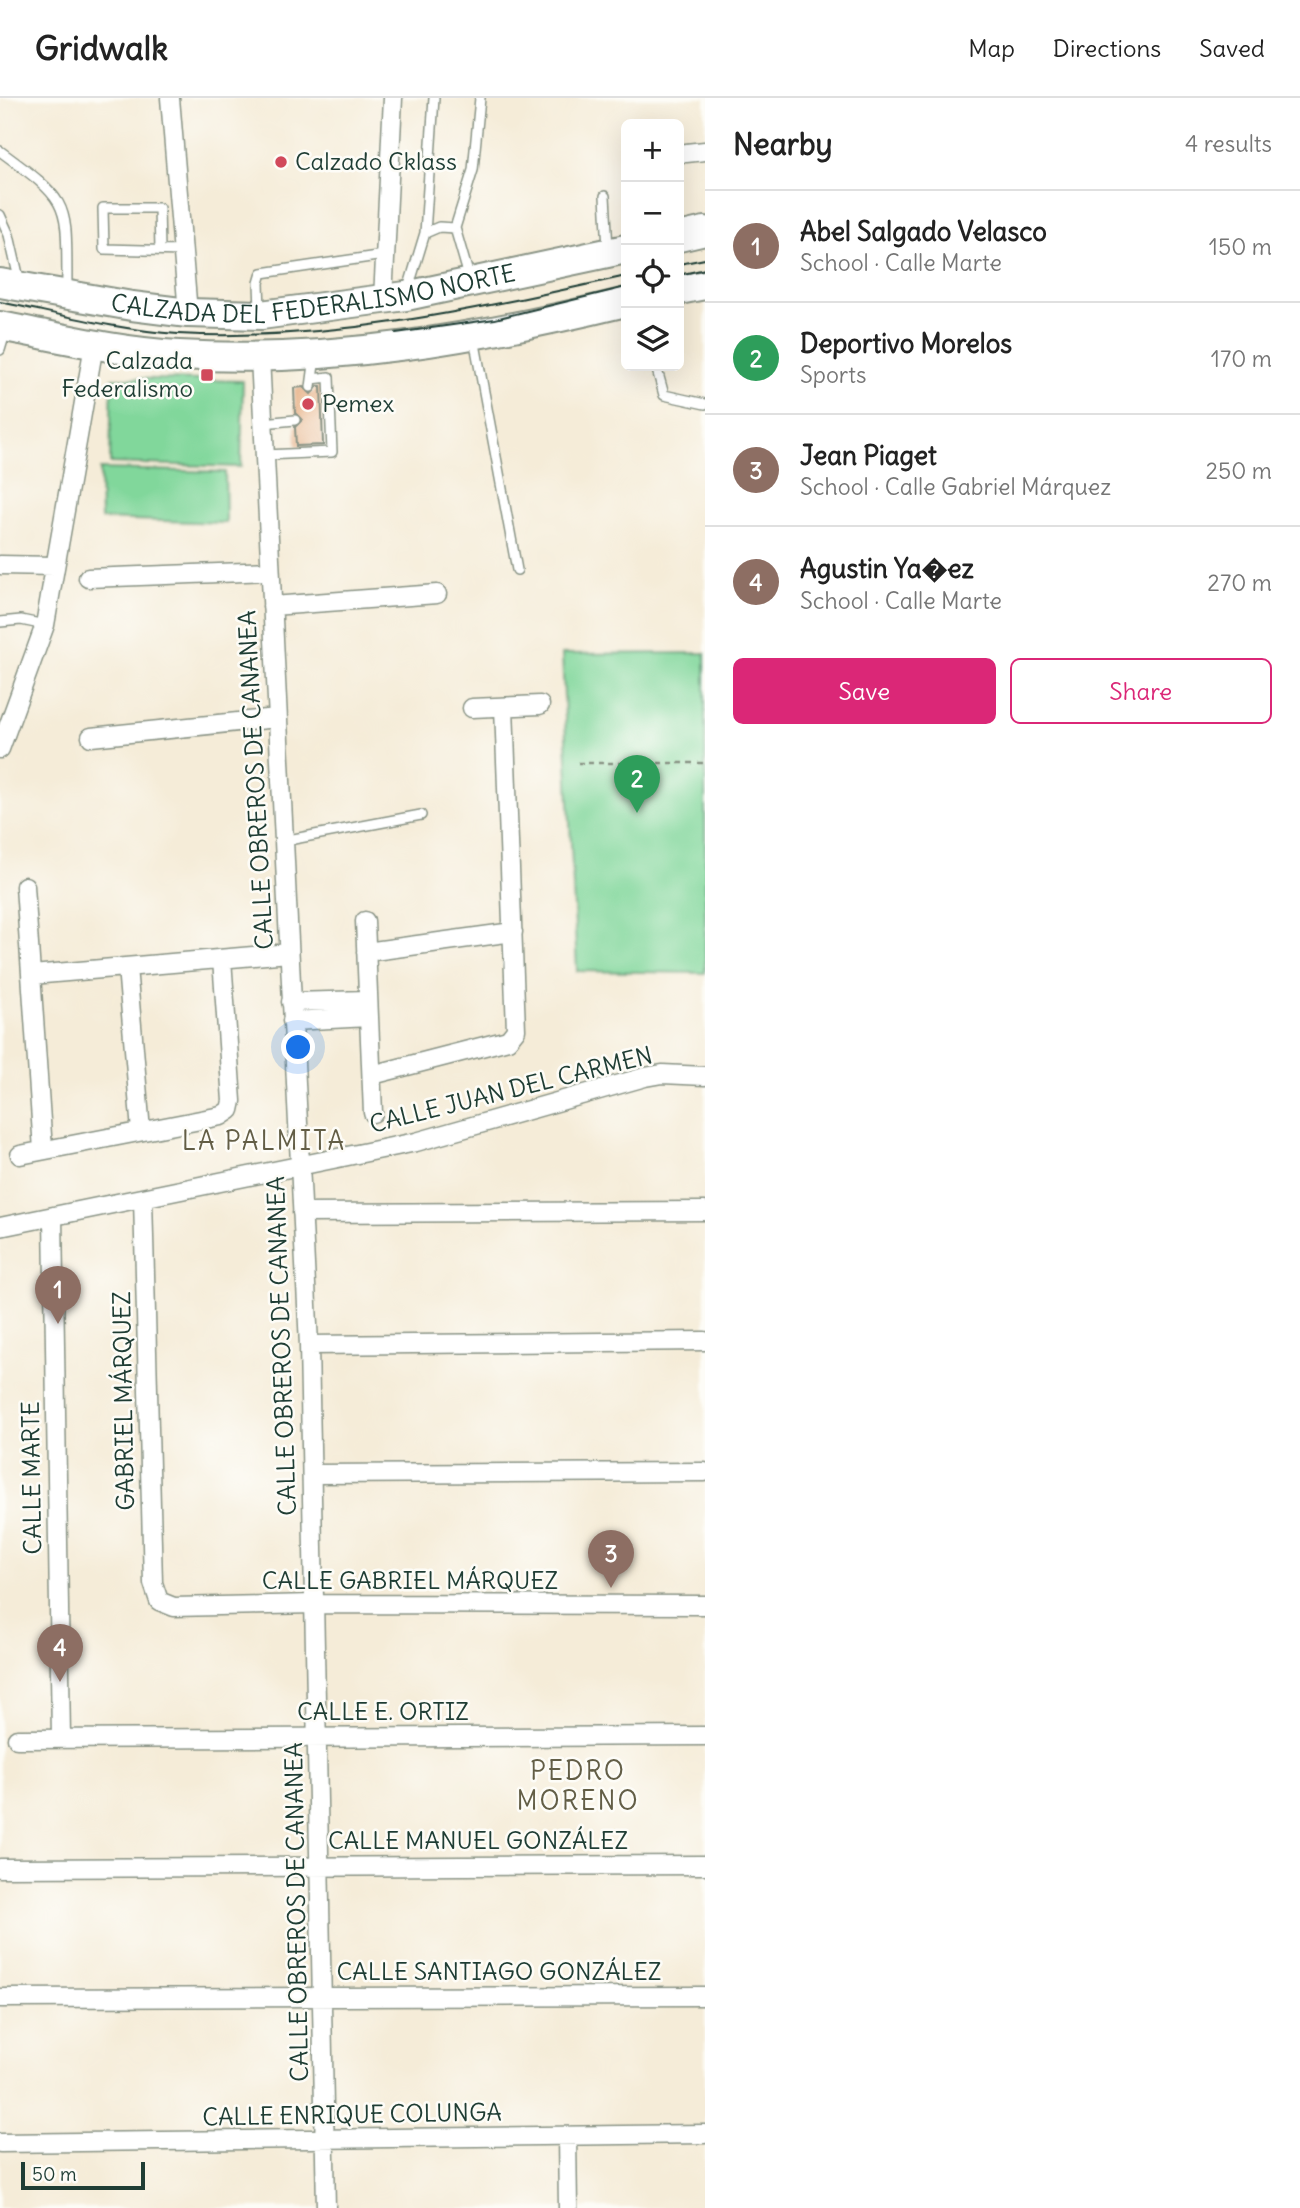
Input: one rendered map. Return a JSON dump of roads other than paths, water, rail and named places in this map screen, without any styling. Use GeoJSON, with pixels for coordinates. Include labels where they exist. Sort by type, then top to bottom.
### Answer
{"type":"FeatureCollection","features":[{"type":"Feature","properties":{"kind":"main road"},"geometry":{"type":"LineString","coordinates":[[684,236],[705,231]]}},
{"type":"Feature","properties":{"kind":"main road","name":"CALZADA DEL FEDERALISMO NORTE"},"geometry":{"type":"LineString","coordinates":[[11,286],[188,313],[261,315],[394,298],[617,251]]}},
{"type":"Feature","properties":{"kind":"main road"},"geometry":{"type":"LineString","coordinates":[[684,289],[705,285]]}},
{"type":"Feature","properties":{"kind":"main road","name":"CALZADA DEL FEDERALISMO NORTE"},"geometry":{"type":"LineString","coordinates":[[1,339],[38,333],[94,345],[177,355],[260,357],[313,374],[367,352],[474,335],[621,303]]}},
{"type":"Feature","properties":{"kind":"street"},"geometry":{"type":"LineString","coordinates":[[170,98],[188,313]]}},
{"type":"Feature","properties":{"kind":"street"},"geometry":{"type":"LineString","coordinates":[[393,98],[384,255],[394,298]]}},
{"type":"Feature","properties":{"kind":"street"},"geometry":{"type":"LineString","coordinates":[[686,153],[705,151]]}},
{"type":"Feature","properties":{"kind":"street"},"geometry":{"type":"LineString","coordinates":[[0,750],[45,625],[94,345]]}},
{"type":"Feature","properties":{"kind":"street","name":"CALLE OBREROS DE CANANEA"},"geometry":{"type":"LineString","coordinates":[[260,357],[309,1345],[319,1736],[326,2208]]}},
{"type":"Feature","properties":{"kind":"street"},"geometry":{"type":"LineString","coordinates":[[0,565],[55,566]]}},
{"type":"Feature","properties":{"kind":"street"},"geometry":{"type":"LineString","coordinates":[[88,578],[270,571]]}},
{"type":"Feature","properties":{"kind":"street"},"geometry":{"type":"LineString","coordinates":[[272,606],[437,594]]}},
{"type":"Feature","properties":{"kind":"street"},"geometry":{"type":"LineString","coordinates":[[472,708],[540,705]]}},
{"type":"Feature","properties":{"kind":"street"},"geometry":{"type":"LineString","coordinates":[[372,1074],[513,1036],[516,1030],[504,707]]}},
{"type":"Feature","properties":{"kind":"street"},"geometry":{"type":"LineString","coordinates":[[90,737],[277,718]]}},
{"type":"Feature","properties":{"kind":"street"},"geometry":{"type":"LineString","coordinates":[[25,886],[43,1150]]}},
{"type":"Feature","properties":{"kind":"street"},"geometry":{"type":"LineString","coordinates":[[365,921],[373,1113]]}},
{"type":"Feature","properties":{"kind":"street"},"geometry":{"type":"LineString","coordinates":[[366,952],[513,932]]}},
{"type":"Feature","properties":{"kind":"street"},"geometry":{"type":"LineString","coordinates":[[32,975],[289,953]]}},
{"type":"Feature","properties":{"kind":"street"},"geometry":{"type":"LineString","coordinates":[[20,1155],[221,1116],[230,1111],[232,1101],[222,959]]}},
{"type":"Feature","properties":{"kind":"street"},"geometry":{"type":"LineString","coordinates":[[127,967],[141,1131]]}},
{"type":"Feature","properties":{"kind":"street"},"geometry":{"type":"LineString","coordinates":[[291,1002],[369,1009]]}},
{"type":"Feature","properties":{"kind":"street"},"geometry":{"type":"LineString","coordinates":[[292,1021],[369,1009]]}},
{"type":"Feature","properties":{"kind":"street","name":"CALLE JUAN DEL CARMEN"},"geometry":{"type":"LineString","coordinates":[[0,1227],[416,1142],[645,1077],[662,1074],[705,1076]]}},
{"type":"Feature","properties":{"kind":"street","name":"GABRIEL MÁRQUEZ"},"geometry":{"type":"LineString","coordinates":[[143,1198],[153,1583],[159,1601]]}},
{"type":"Feature","properties":{"kind":"street"},"geometry":{"type":"LineString","coordinates":[[302,1213],[705,1211]]}},
{"type":"Feature","properties":{"kind":"street","name":"CALLE MARTE"},"geometry":{"type":"LineString","coordinates":[[53,1216],[61,1738]]}},
{"type":"Feature","properties":{"kind":"street"},"geometry":{"type":"LineString","coordinates":[[309,1345],[705,1341]]}},
{"type":"Feature","properties":{"kind":"street"},"geometry":{"type":"LineString","coordinates":[[313,1474],[705,1472]]}},
{"type":"Feature","properties":{"kind":"street","name":"CALLE GABRIEL MÁRQUEZ"},"geometry":{"type":"LineString","coordinates":[[159,1601],[174,1607],[315,1604],[705,1605]]}},
{"type":"Feature","properties":{"kind":"street","name":"CALLE E. ORTIZ"},"geometry":{"type":"LineString","coordinates":[[18,1738],[705,1736]]}},
{"type":"Feature","properties":{"kind":"street","name":"CALLE MANUEL GONZÁLEZ"},"geometry":{"type":"LineString","coordinates":[[0,1868],[705,1865]]}},
{"type":"Feature","properties":{"kind":"street","name":"CALLE SANTIAGO GONZÁLEZ"},"geometry":{"type":"LineString","coordinates":[[0,1998],[705,1996]]}},
{"type":"Feature","properties":{"kind":"street","name":"CALLE ENRIQUE COLUNGA"},"geometry":{"type":"LineString","coordinates":[[0,2143],[705,2134]]}},
{"type":"Feature","properties":{"kind":"street"},"geometry":{"type":"LineString","coordinates":[[567,2136],[568,2208]]}},
{"type":"Feature","properties":{"kind":"lane"},"geometry":{"type":"LineString","coordinates":[[394,298],[425,233],[434,98]]}},
{"type":"Feature","properties":{"kind":"lane"},"geometry":{"type":"LineString","coordinates":[[470,282],[455,228],[472,170],[480,98]]}},
{"type":"Feature","properties":{"kind":"lane"},"geometry":{"type":"LineString","coordinates":[[0,151],[48,186],[61,204],[66,222],[67,293]]}},
{"type":"Feature","properties":{"kind":"lane"},"geometry":{"type":"LineString","coordinates":[[605,196],[617,251]]}},
{"type":"Feature","properties":{"kind":"lane"},"geometry":{"type":"LineString","coordinates":[[160,250],[159,208],[103,208],[104,249],[184,251]]}},
{"type":"Feature","properties":{"kind":"lane"},"geometry":{"type":"LineString","coordinates":[[0,215],[14,249],[11,286]]}},
{"type":"Feature","properties":{"kind":"lane"},"geometry":{"type":"LineString","coordinates":[[425,233],[439,227],[455,228]]}},
{"type":"Feature","properties":{"kind":"lane"},"geometry":{"type":"LineString","coordinates":[[261,315],[259,283],[262,273],[384,255]]}},
{"type":"Feature","properties":{"kind":"lane"},"geometry":{"type":"LineString","coordinates":[[474,335],[517,570]]}},
{"type":"Feature","properties":{"kind":"lane"},"geometry":{"type":"LineString","coordinates":[[657,371],[664,396],[705,404]]}},
{"type":"Feature","properties":{"kind":"lane"},"geometry":{"type":"LineString","coordinates":[[265,455],[332,452],[330,377],[313,374]]}},
{"type":"Feature","properties":{"kind":"lane"},"geometry":{"type":"LineString","coordinates":[[263,423],[295,420]]}},
{"type":"Feature","properties":{"kind":"lane"},"geometry":{"type":"LineString","coordinates":[[0,622],[20,620],[45,625]]}},
{"type":"Feature","properties":{"kind":"lane"},"geometry":{"type":"LineString","coordinates":[[283,841],[421,814]]}},
{"type":"Feature","properties":{"kind":"tram line"},"geometry":{"type":"LineString","coordinates":[[684,263],[705,259]]}},
{"type":"Feature","properties":{"kind":"tram line"},"geometry":{"type":"LineString","coordinates":[[684,274],[705,269]]}},
{"type":"Feature","properties":{"kind":"tram line"},"geometry":{"type":"LineString","coordinates":[[0,302],[156,332],[236,335],[292,333],[349,328],[460,311],[621,277]]}},
{"type":"Feature","properties":{"kind":"tram line"},"geometry":{"type":"LineString","coordinates":[[396,333],[495,319],[621,288]]}},
{"type":"Feature","properties":{"kind":"place","name":"Calzado Cklass"},"geometry":{"type":"Point","coordinates":[281,162]}},
{"type":"Feature","properties":{"kind":"place","name":"Calzada Federalismo"},"geometry":{"type":"Point","coordinates":[207,375]}},
{"type":"Feature","properties":{"kind":"place","name":"Pemex"},"geometry":{"type":"Point","coordinates":[308,404]}},
{"type":"Feature","properties":{"kind":"place","name":"Deportivo Morelos"},"geometry":{"type":"Point","coordinates":[637,813]}},
{"type":"Feature","properties":{"kind":"place","name":"Abel Salgado Velasco"},"geometry":{"type":"Point","coordinates":[58,1324]}},
{"type":"Feature","properties":{"kind":"place","name":"Jean Piaget"},"geometry":{"type":"Point","coordinates":[611,1588]}},
{"type":"Feature","properties":{"kind":"place","name":"Agustin Ya�ez"},"geometry":{"type":"Point","coordinates":[60,1682]}},
{"type":"Feature","properties":{"kind":"district","name":"LA PALMITA"},"geometry":{"type":"Point","coordinates":[264,1141]}},
{"type":"Feature","properties":{"kind":"district","name":"PEDRO MORENO"},"geometry":{"type":"Point","coordinates":[578,1786]}}]}
